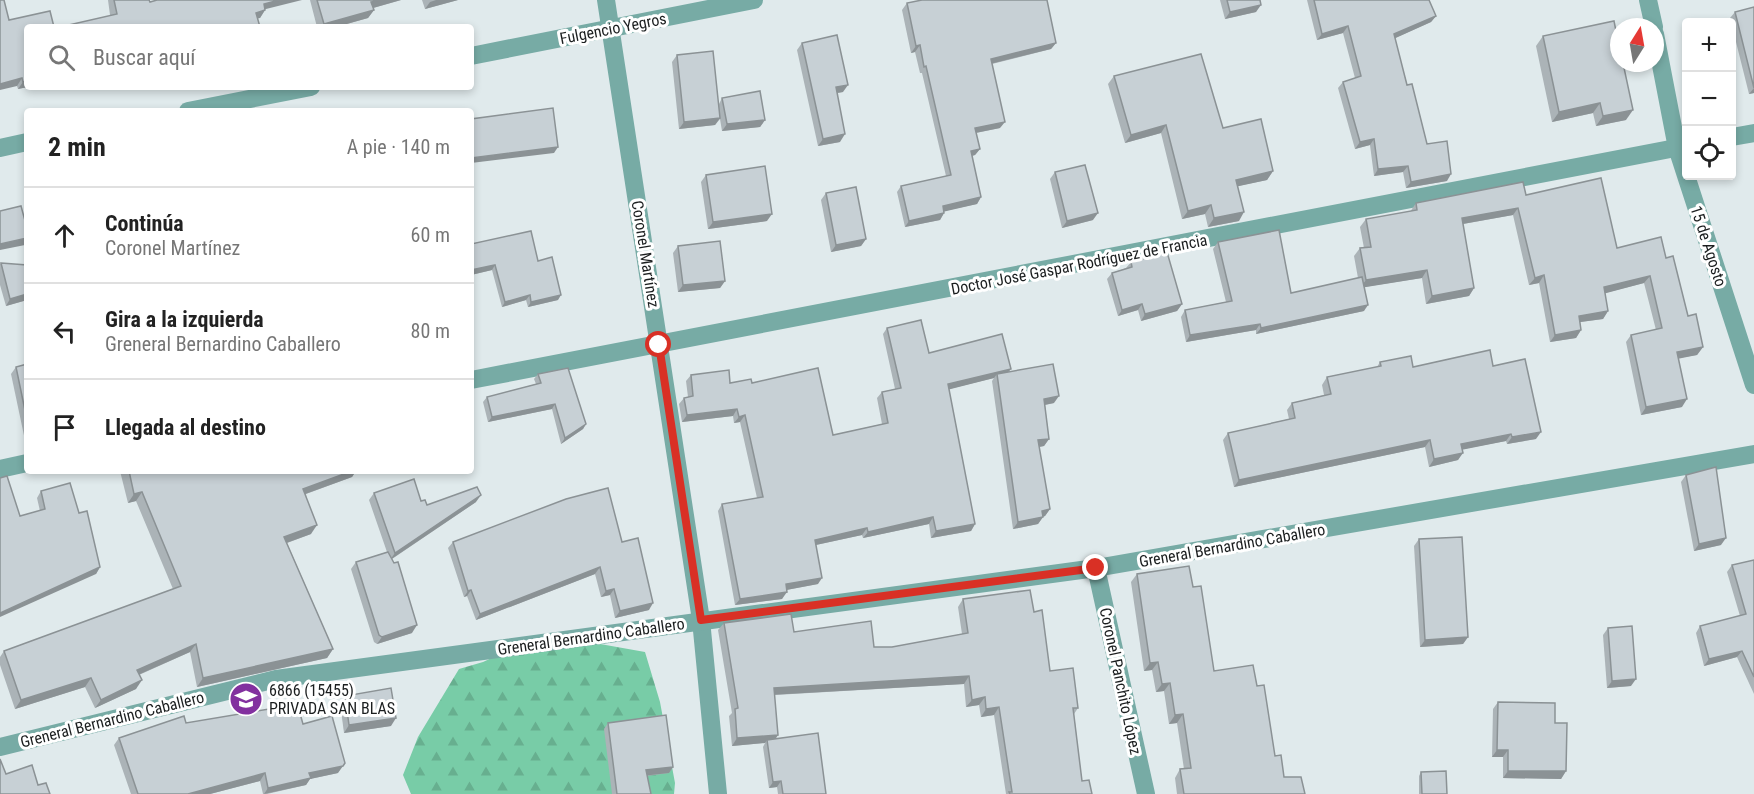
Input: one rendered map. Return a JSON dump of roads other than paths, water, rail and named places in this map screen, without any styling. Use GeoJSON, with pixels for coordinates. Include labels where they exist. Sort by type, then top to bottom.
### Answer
{"type":"FeatureCollection","features":[{"type":"Feature","properties":{"kind":"street","name":"Coronel Martínez"},"geometry":{"type":"LineString","coordinates":[[606,0],[701,620],[718,794]]}},
{"type":"Feature","properties":{"kind":"street","name":"Fulgencio Yegros"},"geometry":{"type":"LineString","coordinates":[[474,55],[754,0]]}},
{"type":"Feature","properties":{"kind":"street"},"geometry":{"type":"LineString","coordinates":[[1648,0],[1651,18]]}},
{"type":"Feature","properties":{"kind":"street","name":"15 de Agosto"},"geometry":{"type":"LineString","coordinates":[[1664,72],[1682,147]]}},
{"type":"Feature","properties":{"kind":"street"},"geometry":{"type":"LineString","coordinates":[[203,108],[296,90]]}},
{"type":"Feature","properties":{"kind":"street"},"geometry":{"type":"LineString","coordinates":[[1736,136],[1754,133]]}},
{"type":"Feature","properties":{"kind":"street"},"geometry":{"type":"LineString","coordinates":[[0,147],[24,143]]}},
{"type":"Feature","properties":{"kind":"street","name":"Doctor José Gaspar Rodríguez de Francia"},"geometry":{"type":"LineString","coordinates":[[474,379],[1682,147]]}},
{"type":"Feature","properties":{"kind":"street","name":"15 de Agosto"},"geometry":{"type":"LineString","coordinates":[[1692,180],[1754,385]]}},
{"type":"Feature","properties":{"kind":"street","name":"Greneral Bernardino Caballero"},"geometry":{"type":"LineString","coordinates":[[0,747],[276,679],[1096,568],[1754,454]]}},
{"type":"Feature","properties":{"kind":"street"},"geometry":{"type":"LineString","coordinates":[[0,469],[24,465]]}},
{"type":"Feature","properties":{"kind":"street","name":"Coronel Panchito López"},"geometry":{"type":"LineString","coordinates":[[1096,568],[1146,794]]}},
{"type":"Feature","properties":{"kind":"place","name":"6866 (15455) PRIVADA SAN BLAS"},"geometry":{"type":"Point","coordinates":[246,699]}}]}
